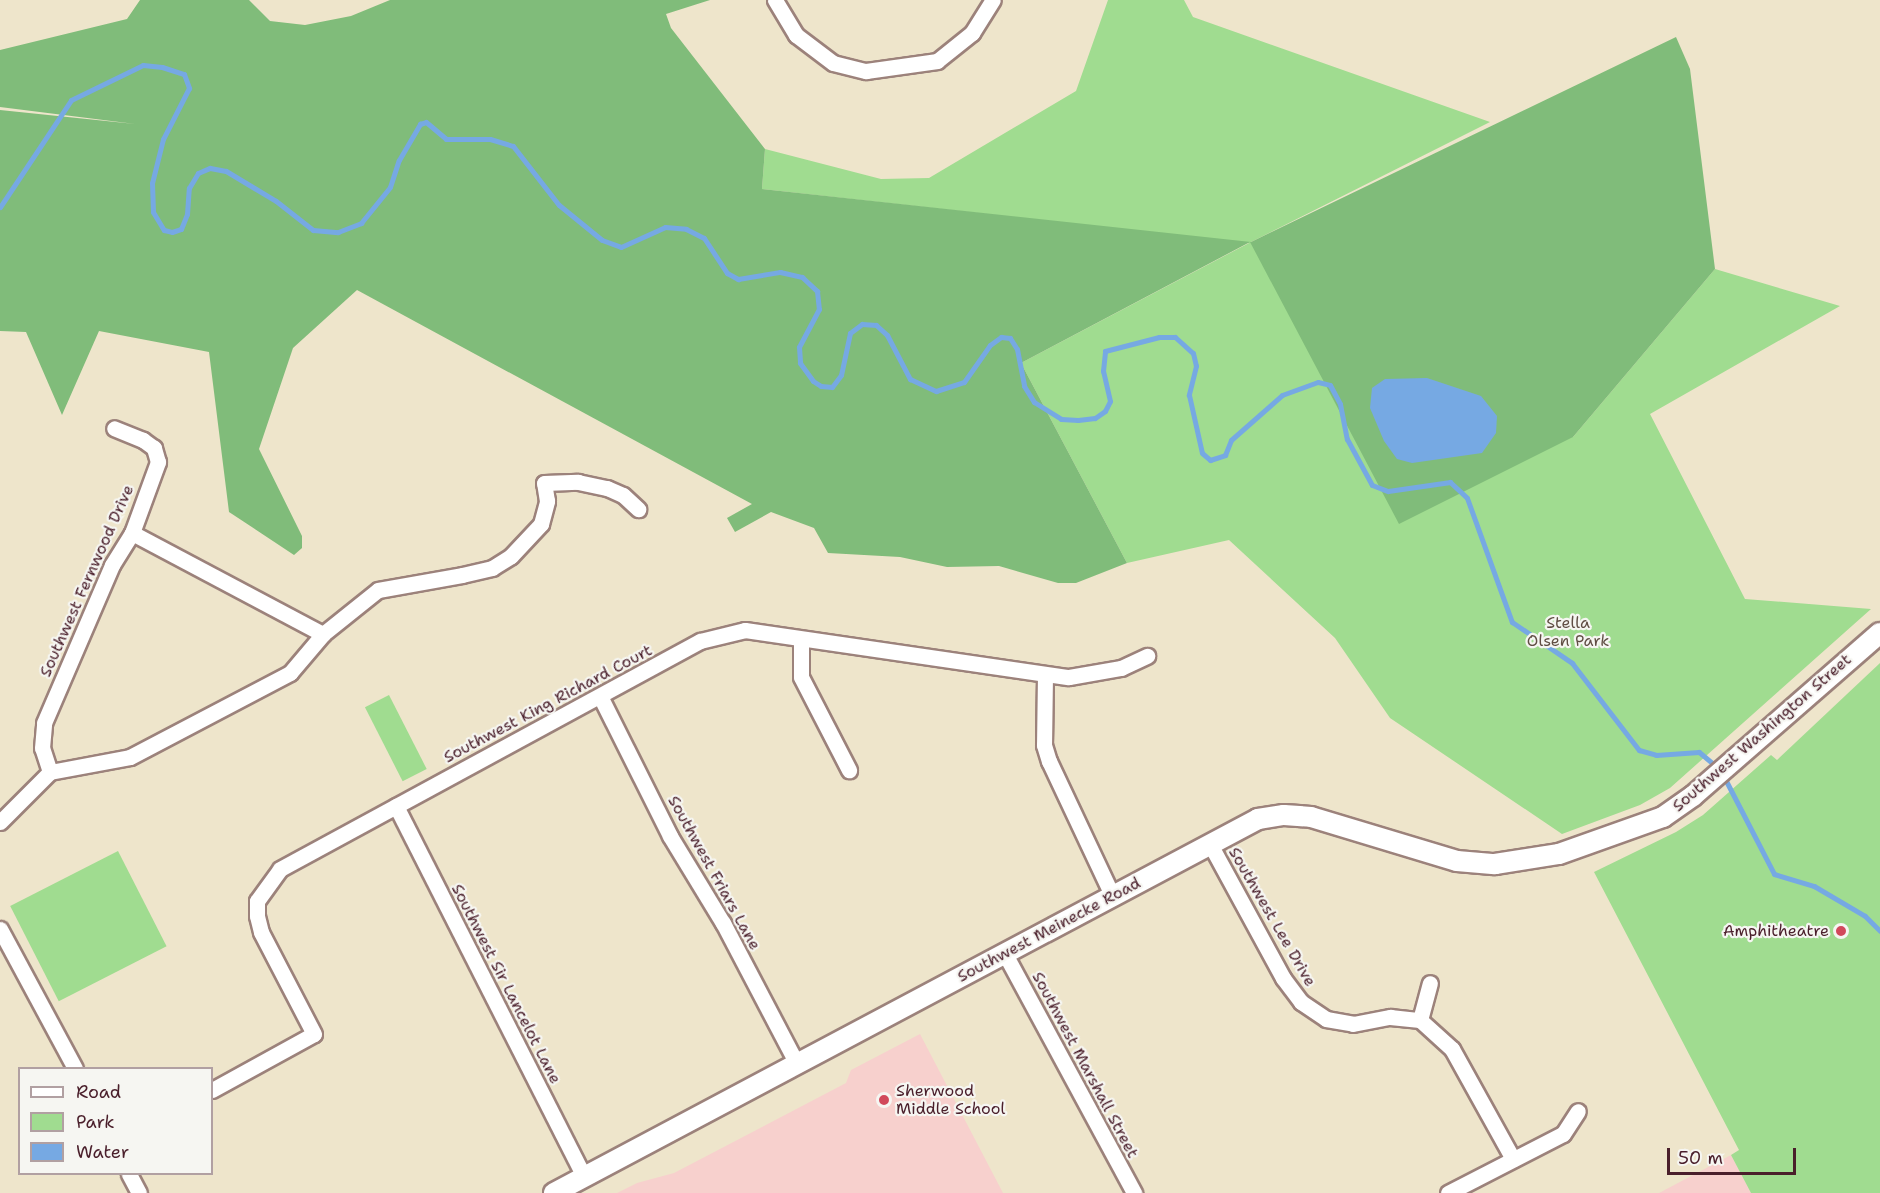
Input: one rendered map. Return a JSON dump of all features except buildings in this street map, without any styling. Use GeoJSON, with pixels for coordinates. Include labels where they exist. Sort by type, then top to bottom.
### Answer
{"type":"FeatureCollection","features":[{"type":"Feature","properties":{"kind":"main road","name":"Southwest Washington Street"},"geometry":{"type":"LineString","coordinates":[[1572,850],[1663,817],[1693,796],[1880,633]]}},
{"type":"Feature","properties":{"kind":"main road","name":"Southwest Meinecke Road"},"geometry":{"type":"LineString","coordinates":[[554,1193],[1113,897],[1249,822],[1291,814],[1322,819],[1472,863],[1518,863],[1572,850]]}},
{"type":"Feature","properties":{"kind":"street"},"geometry":{"type":"LineString","coordinates":[[775,0],[796,35],[832,63],[866,71],[937,61],[972,33],[993,0]]}},
{"type":"Feature","properties":{"kind":"street","name":"Southwest Fernwood Drive"},"geometry":{"type":"LineString","coordinates":[[50,772],[42,748],[44,723],[112,565],[132,533],[158,462],[154,448],[143,440],[114,428]]}},
{"type":"Feature","properties":{"kind":"street"},"geometry":{"type":"LineString","coordinates":[[0,822],[50,772],[109,762],[147,749],[290,673],[323,634],[378,590],[492,568],[511,556],[541,524],[547,501],[544,483],[578,482],[607,488],[623,495],[638,509]]}},
{"type":"Feature","properties":{"kind":"street"},"geometry":{"type":"LineString","coordinates":[[132,533],[323,634]]}},
{"type":"Feature","properties":{"kind":"street","name":"Southwest King Richard Court"},"geometry":{"type":"LineString","coordinates":[[213,1089],[314,1034],[261,932],[257,901],[265,885],[279,869],[303,854],[601,698],[700,641],[723,633],[745,630],[1045,675],[1096,674],[1147,656]]}},
{"type":"Feature","properties":{"kind":"street"},"geometry":{"type":"LineString","coordinates":[[801,639],[801,677],[849,770]]}},
{"type":"Feature","properties":{"kind":"street"},"geometry":{"type":"LineString","coordinates":[[1045,675],[1044,745],[1049,761],[1113,897]]}},
{"type":"Feature","properties":{"kind":"street","name":"Southwest Friars Lane"},"geometry":{"type":"LineString","coordinates":[[601,698],[670,836],[723,923],[796,1064]]}},
{"type":"Feature","properties":{"kind":"street","name":"Southwest Sir Lancelot Lane"},"geometry":{"type":"LineString","coordinates":[[396,806],[584,1177]]}},
{"type":"Feature","properties":{"kind":"street","name":"Southwest Lee Drive"},"geometry":{"type":"LineString","coordinates":[[1210,844],[1283,978],[1301,1002],[1326,1019],[1353,1024],[1390,1017],[1420,1020]]}},
{"type":"Feature","properties":{"kind":"street"},"geometry":{"type":"LineString","coordinates":[[0,929],[74,1067]]}},
{"type":"Feature","properties":{"kind":"street","name":"Southwest Marshall Street"},"geometry":{"type":"LineString","coordinates":[[1005,954],[1134,1193]]}},
{"type":"Feature","properties":{"kind":"street"},"geometry":{"type":"LineString","coordinates":[[1430,983],[1420,1020],[1452,1049],[1513,1159]]}},
{"type":"Feature","properties":{"kind":"street"},"geometry":{"type":"LineString","coordinates":[[1448,1193],[1563,1134],[1578,1111]]}},
{"type":"Feature","properties":{"kind":"street"},"geometry":{"type":"LineString","coordinates":[[130,1175],[139,1193]]}},
{"type":"Feature","properties":{"kind":"shaded area","name":"Sherwood Middle School"},"geometry":{"type":"Polygon","coordinates":[[[920,1034],[1003,1193],[617,1193],[637,1183],[674,1173],[846,1083],[851,1070],[920,1034]]]}},
{"type":"Feature","properties":{"kind":"shaded area"},"geometry":{"type":"Polygon","coordinates":[[[1731,1155],[1751,1193],[1659,1193],[1731,1155]]]}},
{"type":"Feature","properties":{"kind":"green space"},"geometry":{"type":"Polygon","coordinates":[[[140,0],[249,0],[270,21],[305,25],[351,16],[390,0],[710,0],[666,14],[671,28],[765,149],[762,189],[1251,242],[1676,37],[1690,69],[1715,269],[1573,437],[1399,524],[1250,242],[1021,363],[1127,563],[1076,583],[1058,583],[999,566],[947,567],[900,557],[828,553],[814,528],[771,512],[735,532],[727,518],[752,504],[357,290],[293,348],[259,449],[302,536],[302,548],[294,555],[229,512],[209,352],[99,331],[62,415],[26,332],[0,331],[0,110],[135,124],[0,107],[0,50],[127,19],[140,0]]]}},
{"type":"Feature","properties":{"kind":"green space","name":"Stella Olsen Park"},"geometry":{"type":"Polygon","coordinates":[[[1108,0],[1184,0],[1193,17],[1490,122],[1251,242],[1573,437],[1715,269],[1840,306],[1650,414],[1745,599],[1871,609],[1670,788],[1640,805],[1562,834],[1390,718],[1335,638],[1229,540],[1127,563],[1021,363],[1249,243],[762,189],[765,149],[881,179],[929,178],[1076,91],[1108,0]]]}},
{"type":"Feature","properties":{"kind":"green space"},"geometry":{"type":"Polygon","coordinates":[[[1880,663],[1880,1193],[1751,1193],[1731,1155],[1739,1150],[1594,872],[1676,832],[1703,815],[1771,755],[1777,760],[1880,663]]]}},
{"type":"Feature","properties":{"kind":"green space"},"geometry":{"type":"Polygon","coordinates":[[[389,695],[427,769],[403,781],[365,707],[389,695]]]}},
{"type":"Feature","properties":{"kind":"green space"},"geometry":{"type":"Polygon","coordinates":[[[118,851],[167,946],[59,1001],[10,906],[118,851]]]}},
{"type":"Feature","properties":{"kind":"water"},"geometry":{"type":"Polygon","coordinates":[[[1427,378],[1481,396],[1497,416],[1496,433],[1482,453],[1412,463],[1397,459],[1384,441],[1370,408],[1372,388],[1385,379],[1427,378]]]}},
{"type":"Feature","properties":{"kind":"waterway"},"geometry":{"type":"LineString","coordinates":[[0,207],[71,100],[143,65],[162,67],[184,74],[189,88],[163,139],[152,183],[153,212],[164,230],[172,232],[181,229],[187,214],[189,188],[198,173],[210,168],[226,171],[276,201],[313,230],[338,232],[361,223],[390,187],[399,160],[420,124],[426,122],[446,139],[490,139],[513,146],[559,205],[602,240],[621,247],[665,227],[686,229],[704,238],[727,273],[738,279],[780,272],[802,277],[817,291],[819,309],[799,347],[800,363],[813,381],[821,386],[832,387],[841,375],[850,333],[862,324],[876,325],[887,335],[910,379],[936,391],[964,382],[990,345],[1001,337],[1010,338],[1017,349],[1024,386],[1034,402],[1061,419],[1095,418],[1105,411],[1110,401],[1103,371],[1105,351],[1159,337],[1175,337],[1193,353],[1196,366],[1189,395],[1202,453],[1210,460],[1225,455],[1231,440],[1282,395],[1318,382],[1330,385],[1340,404],[1347,439],[1372,485],[1388,491],[1450,482],[1467,498],[1512,622],[1572,663],[1639,750],[1656,755],[1699,752],[1718,768]]}},
{"type":"Feature","properties":{"kind":"waterway"},"geometry":{"type":"LineString","coordinates":[[1723,775],[1774,874],[1814,886],[1865,916],[1880,931]]}},
{"type":"Feature","properties":{"kind":"place","name":"Amphitheatre"},"geometry":{"type":"Point","coordinates":[1841,931]}},
{"type":"Feature","properties":{"kind":"place","name":"Sherwood Middle School"},"geometry":{"type":"Point","coordinates":[884,1100]}}]}
